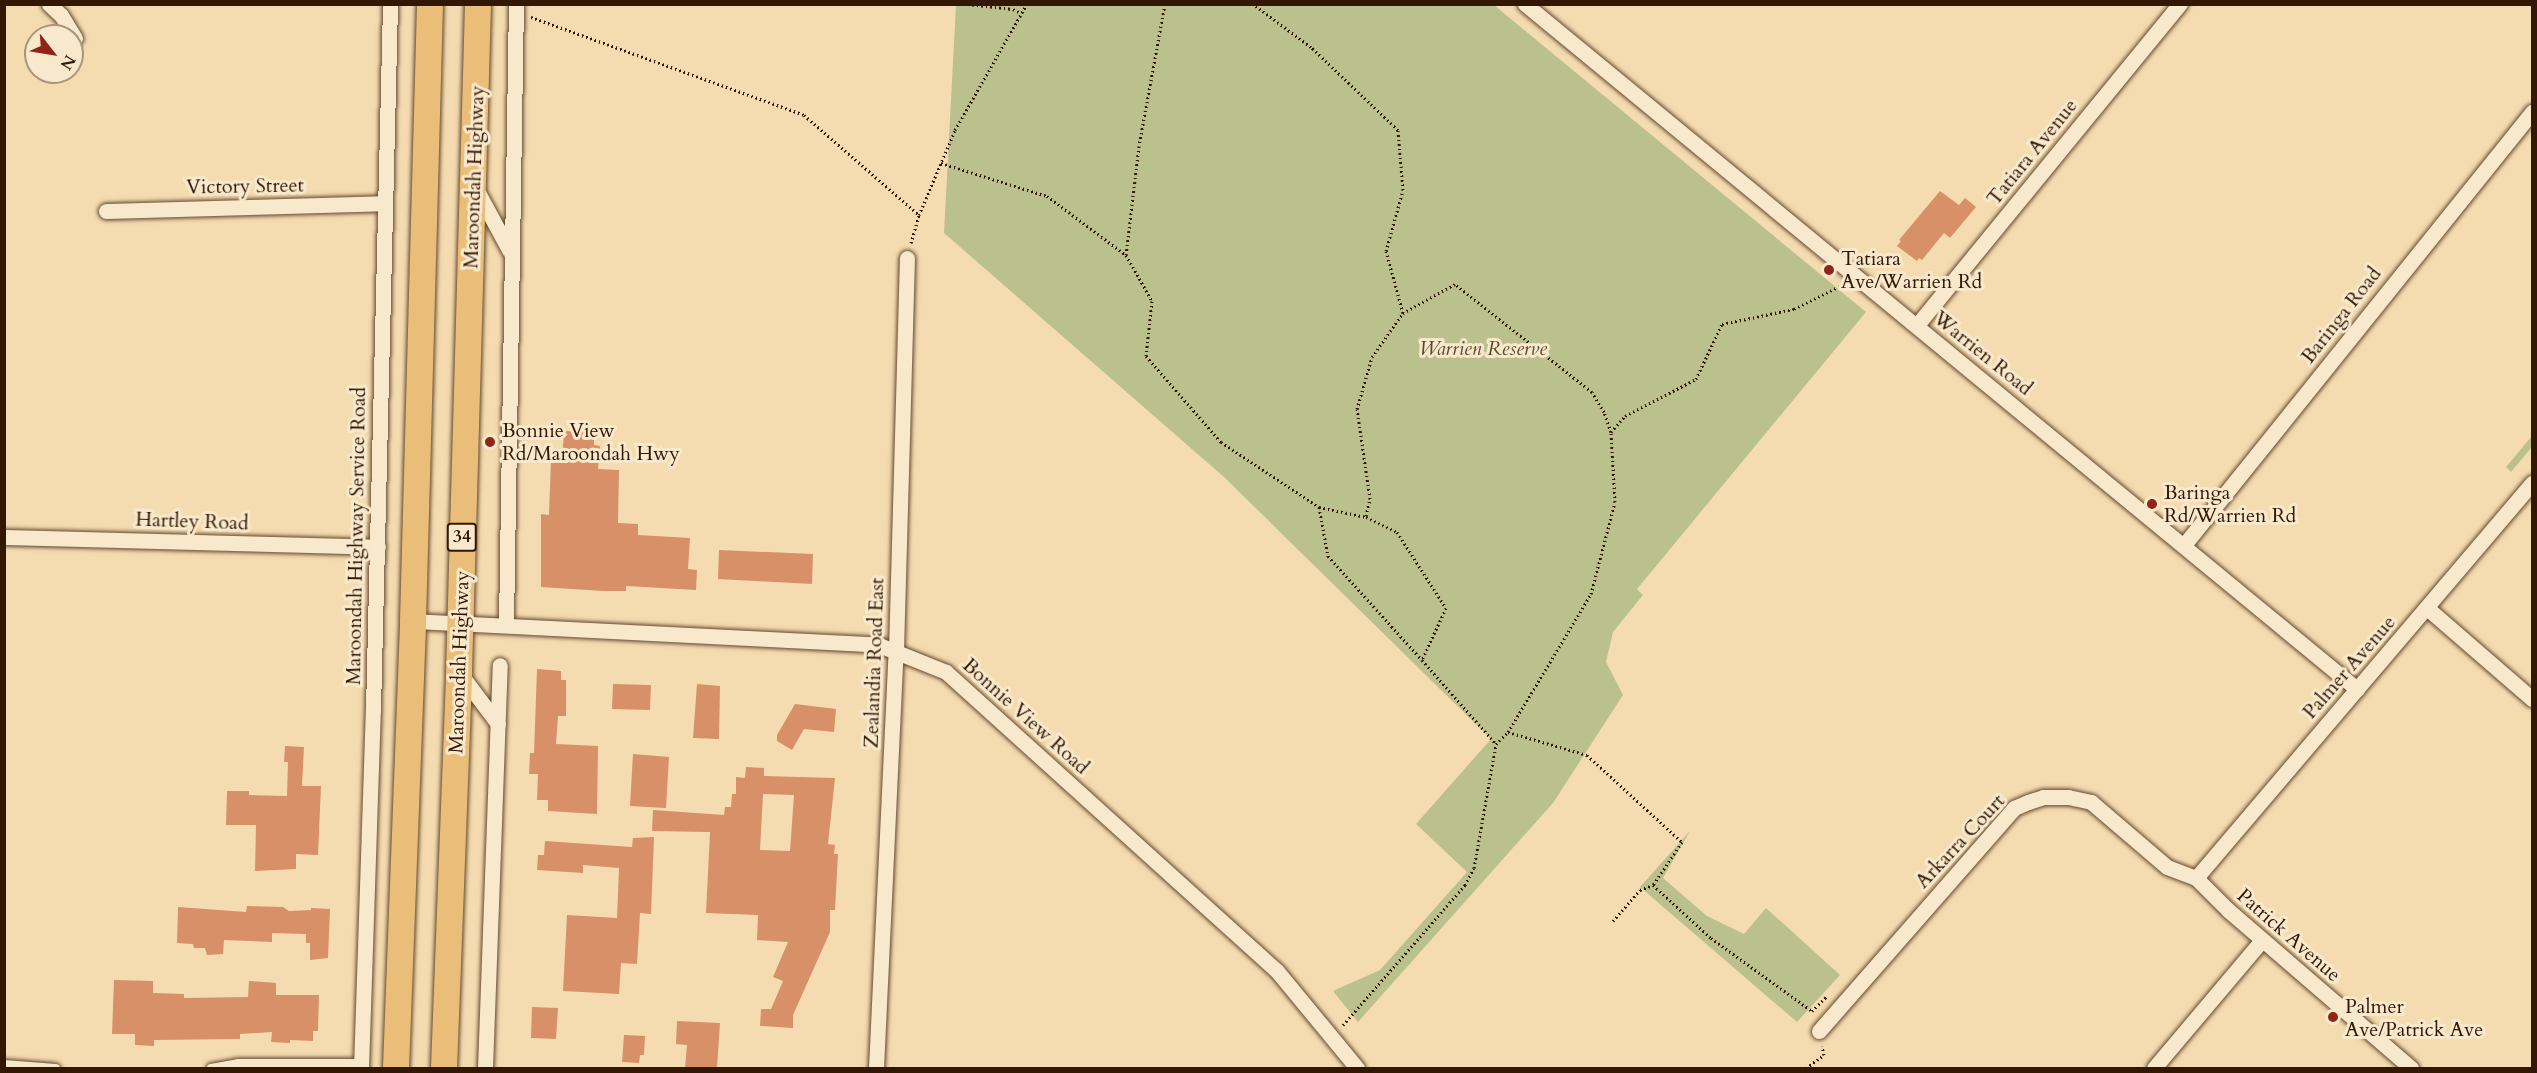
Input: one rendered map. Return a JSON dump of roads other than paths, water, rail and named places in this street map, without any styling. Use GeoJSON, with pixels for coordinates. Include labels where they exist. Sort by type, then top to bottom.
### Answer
{"type":"FeatureCollection","features":[{"type":"Feature","properties":{"kind":"highway"},"geometry":{"type":"LineString","coordinates":[[396,1068],[413,621],[430,4]]}},
{"type":"Feature","properties":{"kind":"highway","name":"Maroondah Highway"},"geometry":{"type":"LineString","coordinates":[[444,1068],[459,672],[478,4]]}},
{"type":"Feature","properties":{"kind":"street"},"geometry":{"type":"LineString","coordinates":[[49,4],[66,24]]}},
{"type":"Feature","properties":{"kind":"street","name":"Maroondah Highway Service Road"},"geometry":{"type":"LineString","coordinates":[[361,1066],[378,547],[390,4]]}},
{"type":"Feature","properties":{"kind":"street","name":"Warrien Road"},"geometry":{"type":"LineString","coordinates":[[1525,4],[2357,689]]}},
{"type":"Feature","properties":{"kind":"street","name":"Tatiara Avenue"},"geometry":{"type":"LineString","coordinates":[[1917,326],[2180,4]]}},
{"type":"Feature","properties":{"kind":"street"},"geometry":{"type":"LineString","coordinates":[[506,624],[510,253],[516,8]]}},
{"type":"Feature","properties":{"kind":"street","name":"Baringa Road"},"geometry":{"type":"LineString","coordinates":[[2184,545],[2532,112]]}},
{"type":"Feature","properties":{"kind":"street"},"geometry":{"type":"LineString","coordinates":[[474,184],[510,253]]}},
{"type":"Feature","properties":{"kind":"street","name":"Victory Street"},"geometry":{"type":"LineString","coordinates":[[106,211],[384,203]]}},
{"type":"Feature","properties":{"kind":"street","name":"Zealandia Road East"},"geometry":{"type":"LineString","coordinates":[[876,1068],[896,651],[908,258]]}},
{"type":"Feature","properties":{"kind":"street","name":"Palmer Avenue"},"geometry":{"type":"LineString","coordinates":[[2196,878],[2532,483]]}},
{"type":"Feature","properties":{"kind":"street","name":"Hartley Road"},"geometry":{"type":"LineString","coordinates":[[4,537],[378,547]]}},
{"type":"Feature","properties":{"kind":"street"},"geometry":{"type":"LineString","coordinates":[[2427,608],[2532,699]]}},
{"type":"Feature","properties":{"kind":"street","name":"Bonnie View Road"},"geometry":{"type":"LineString","coordinates":[[413,621],[879,645],[946,672],[1277,971],[1357,1068]]}},
{"type":"Feature","properties":{"kind":"street"},"geometry":{"type":"LineString","coordinates":[[485,1068],[500,665]]}},
{"type":"Feature","properties":{"kind":"street"},"geometry":{"type":"LineString","coordinates":[[459,672],[498,724]]}},
{"type":"Feature","properties":{"kind":"street","name":"Arkarra Court"},"geometry":{"type":"LineString","coordinates":[[1819,1031],[2014,808],[2028,802],[2043,797],[2068,797],[2091,802],[2167,867],[2196,878]]}},
{"type":"Feature","properties":{"kind":"street","name":"Patrick Avenue"},"geometry":{"type":"LineString","coordinates":[[2196,878],[2210,894],[2262,940],[2411,1068]]}},
{"type":"Feature","properties":{"kind":"street"},"geometry":{"type":"LineString","coordinates":[[2154,1068],[2262,940]]}},
{"type":"Feature","properties":{"kind":"lane"},"geometry":{"type":"LineString","coordinates":[[211,1068],[238,1063],[361,1066]]}},
{"type":"Feature","properties":{"kind":"lane"},"geometry":{"type":"LineString","coordinates":[[4,1064],[56,1068]]}},
{"type":"Feature","properties":{"kind":"place","name":"Tatiara Ave/Warrien Rd"},"geometry":{"type":"Point","coordinates":[1829,270]}},
{"type":"Feature","properties":{"kind":"place","name":"Bonnie View Rd/Maroondah Hwy"},"geometry":{"type":"Point","coordinates":[490,442]}},
{"type":"Feature","properties":{"kind":"place","name":"Baringa Rd/Warrien Rd"},"geometry":{"type":"Point","coordinates":[2152,504]}},
{"type":"Feature","properties":{"kind":"place","name":"Palmer Ave/Patrick Ave"},"geometry":{"type":"Point","coordinates":[2333,1017]}},
{"type":"Feature","properties":{"kind":"park label","name":"Warrien Reserve"},"geometry":{"type":"Point","coordinates":[1483,348]}}]}
